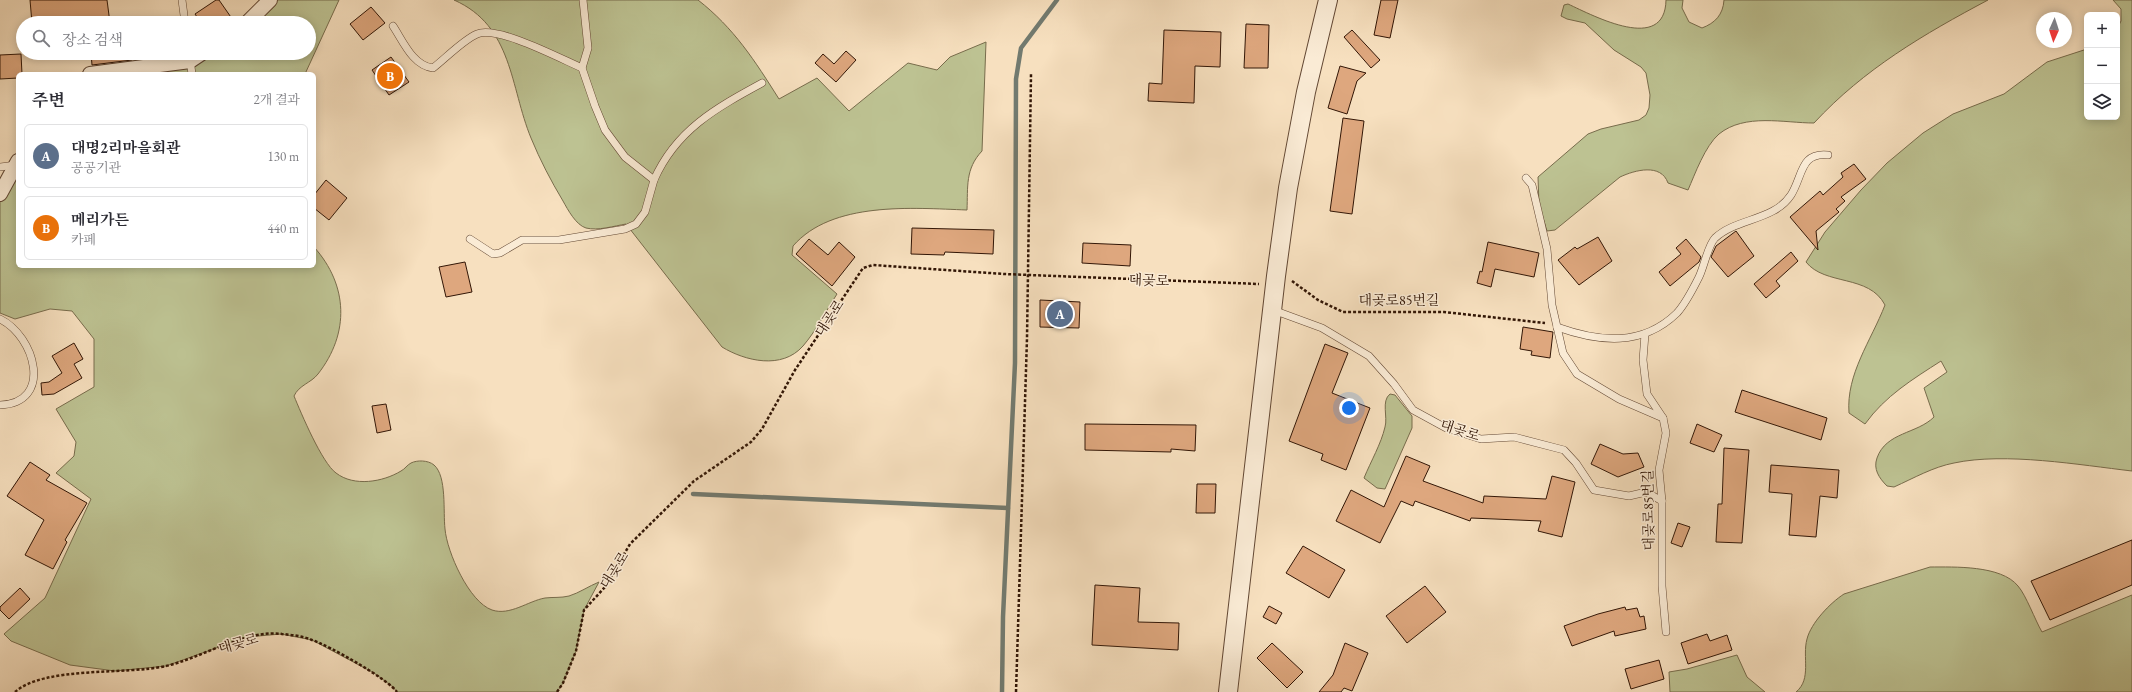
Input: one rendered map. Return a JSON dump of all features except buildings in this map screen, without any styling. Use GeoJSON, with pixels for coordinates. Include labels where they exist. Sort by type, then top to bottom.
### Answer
{"type":"FeatureCollection","features":[{"type":"Feature","properties":{"kind":"street"},"geometry":{"type":"LineString","coordinates":[[254,16],[270,0]]}},
{"type":"Feature","properties":{"kind":"street"},"geometry":{"type":"LineString","coordinates":[[1228,692],[1276,278],[1294,158],[1306,92],[1328,0]]}},
{"type":"Feature","properties":{"kind":"street"},"geometry":{"type":"LineString","coordinates":[[105,72],[193,60]]}},
{"type":"Feature","properties":{"kind":"street"},"geometry":{"type":"LineString","coordinates":[[0,194],[16,165]]}},
{"type":"Feature","properties":{"kind":"lane"},"geometry":{"type":"LineString","coordinates":[[182,0],[184,16]]}},
{"type":"Feature","properties":{"kind":"lane"},"geometry":{"type":"LineString","coordinates":[[584,0],[588,48],[582,68],[605,130],[625,157],[654,180]]}},
{"type":"Feature","properties":{"kind":"lane"},"geometry":{"type":"LineString","coordinates":[[393,26],[415,60],[425,67],[433,68],[478,33],[491,32],[505,35],[582,68]]}},
{"type":"Feature","properties":{"kind":"lane"},"geometry":{"type":"LineString","coordinates":[[470,239],[493,254],[500,253],[522,240],[573,239],[625,229],[636,224],[645,212],[654,180],[670,150],[694,126],[726,103],[762,83]]}},
{"type":"Feature","properties":{"kind":"lane"},"geometry":{"type":"LineString","coordinates":[[1557,326],[1599,339],[1626,338],[1645,334],[1662,325],[1677,312],[1701,272],[1714,239],[1725,229],[1753,220],[1778,208],[1791,195],[1803,168],[1811,157],[1817,154],[1828,155]]}},
{"type":"Feature","properties":{"kind":"lane"},"geometry":{"type":"LineString","coordinates":[[0,167],[16,163]]}},
{"type":"Feature","properties":{"kind":"lane"},"geometry":{"type":"LineString","coordinates":[[1526,178],[1532,185],[1547,249],[1552,305],[1563,353],[1578,374],[1619,399],[1663,418]]}},
{"type":"Feature","properties":{"kind":"lane","name":"대곶로"},"geometry":{"type":"LineString","coordinates":[[1273,310],[1322,328],[1369,356],[1394,384],[1413,410],[1446,428],[1481,439],[1514,437],[1564,450],[1576,463],[1594,490],[1629,496],[1646,492],[1662,501]]}},
{"type":"Feature","properties":{"kind":"lane"},"geometry":{"type":"LineString","coordinates":[[0,319],[18,334],[28,349],[33,362],[34,375],[25,398],[16,403],[0,405]]}},
{"type":"Feature","properties":{"kind":"lane"},"geometry":{"type":"LineString","coordinates":[[1645,334],[1643,360],[1647,394],[1663,418]]}},
{"type":"Feature","properties":{"kind":"lane","name":"대곶로85번길"},"geometry":{"type":"LineString","coordinates":[[1663,418],[1666,433],[1659,470],[1662,501],[1662,586],[1666,632]]}},
{"type":"Feature","properties":{"kind":"path"},"geometry":{"type":"LineString","coordinates":[[1016,692],[1029,275],[1031,74]]}},
{"type":"Feature","properties":{"kind":"path","name":"대곶로"},"geometry":{"type":"LineString","coordinates":[[557,692],[563,683],[576,651],[584,610],[605,587],[630,544],[690,485],[751,442],[762,429],[795,370],[863,268],[873,265],[1029,275],[1276,278]]}},
{"type":"Feature","properties":{"kind":"path","name":"대곶로85번길"},"geometry":{"type":"LineString","coordinates":[[1276,278],[1343,312],[1444,312],[1516,318],[1557,326]]}},
{"type":"Feature","properties":{"kind":"path","name":"대곶로"},"geometry":{"type":"LineString","coordinates":[[15,692],[26,684],[39,680],[166,666],[247,637],[281,634],[312,640],[374,673],[393,687],[397,692]]}},
{"type":"Feature","properties":{"kind":"green space"},"geometry":{"type":"Polygon","coordinates":[[[270,0],[339,0],[316,50],[316,16],[254,16],[270,0]]]}},
{"type":"Feature","properties":{"kind":"green space"},"geometry":{"type":"Polygon","coordinates":[[[454,0],[698,0],[722,22],[743,46],[779,99],[817,78],[849,111],[908,63],[937,70],[950,57],[986,42],[982,151],[973,165],[968,179],[967,210],[922,208],[874,210],[851,214],[829,221],[809,231],[793,246],[792,255],[837,294],[817,327],[803,346],[794,354],[785,358],[774,361],[763,361],[731,352],[722,347],[626,224],[591,229],[579,224],[573,217],[550,178],[531,138],[507,60],[499,42],[488,25],[473,11],[454,0]]]}},
{"type":"Feature","properties":{"kind":"green space"},"geometry":{"type":"Polygon","coordinates":[[[1666,0],[1683,0],[1682,8],[1689,22],[1702,28],[1711,24],[1718,18],[1722,10],[1724,0],[1988,0],[1941,26],[1874,69],[1833,104],[1814,123],[1753,121],[1729,127],[1719,134],[1709,146],[1697,168],[1688,190],[1668,183],[1665,177],[1654,170],[1633,172],[1620,177],[1555,230],[1547,231],[1539,205],[1538,177],[1588,134],[1601,129],[1639,120],[1646,115],[1649,108],[1650,95],[1646,73],[1641,67],[1614,50],[1585,23],[1561,16],[1564,5],[1568,4],[1594,16],[1626,27],[1641,28],[1654,25],[1663,16],[1666,0]]]}},
{"type":"Feature","properties":{"kind":"green space"},"geometry":{"type":"Polygon","coordinates":[[[2113,0],[2132,0],[2132,471],[2019,459],[1974,460],[1939,467],[1894,487],[1887,486],[1879,477],[1876,470],[1876,462],[1881,449],[1895,438],[1927,423],[1934,417],[1924,388],[1947,372],[1941,361],[1910,381],[1890,397],[1865,424],[1849,413],[1851,385],[1855,371],[1885,305],[1878,295],[1869,289],[1858,284],[1824,274],[1814,269],[1806,262],[1825,232],[1861,190],[1887,163],[1923,133],[1953,114],[2004,94],[2047,62],[2084,50],[2084,120],[2120,120],[2121,9],[2113,0]]]}},
{"type":"Feature","properties":{"kind":"green space"},"geometry":{"type":"Polygon","coordinates":[[[165,60],[311,60],[306,72],[102,72],[165,60]]]}},
{"type":"Feature","properties":{"kind":"green space"},"geometry":{"type":"Polygon","coordinates":[[[16,165],[16,268],[316,268],[316,250],[333,277],[339,293],[341,309],[340,326],[336,342],[328,358],[318,374],[299,389],[294,396],[318,449],[330,468],[343,477],[351,480],[377,480],[394,475],[416,461],[426,461],[432,463],[438,470],[441,477],[444,495],[445,529],[455,563],[475,597],[483,605],[492,610],[512,610],[545,598],[569,596],[599,582],[584,610],[576,651],[563,683],[557,692],[397,692],[393,687],[374,673],[312,640],[281,634],[247,637],[166,666],[115,671],[70,665],[11,641],[4,634],[45,598],[91,499],[56,473],[74,456],[76,442],[56,409],[94,387],[94,339],[72,311],[50,309],[15,319],[0,313],[0,194],[16,165]]]}},
{"type":"Feature","properties":{"kind":"green space"},"geometry":{"type":"Polygon","coordinates":[[[1390,394],[1395,395],[1412,416],[1412,428],[1385,489],[1377,488],[1364,478],[1383,433],[1386,423],[1385,405],[1387,397],[1390,394]]]}},
{"type":"Feature","properties":{"kind":"green space"},"geometry":{"type":"Polygon","coordinates":[[[1930,567],[1964,567],[1989,571],[2010,579],[2021,590],[2042,632],[2132,595],[2132,692],[1796,692],[1804,681],[1806,646],[1809,633],[1812,626],[1833,603],[1844,594],[1930,567]]]}},
{"type":"Feature","properties":{"kind":"green space"},"geometry":{"type":"Polygon","coordinates":[[[1737,655],[1747,677],[1765,692],[1670,692],[1669,672],[1687,669],[1737,655]]]}},
{"type":"Feature","properties":{"kind":"waterway"},"geometry":{"type":"LineString","coordinates":[[1002,692],[1003,617],[1015,363],[1016,79],[1021,48],[1057,0]]}},
{"type":"Feature","properties":{"kind":"waterway"},"geometry":{"type":"LineString","coordinates":[[693,494],[1008,508]]}},
{"type":"Feature","properties":{"kind":"place","name":"메리가든"},"geometry":{"type":"Point","coordinates":[390,76]}},
{"type":"Feature","properties":{"kind":"place","name":"대명2리마을회관"},"geometry":{"type":"Point","coordinates":[1060,314]}}]}
